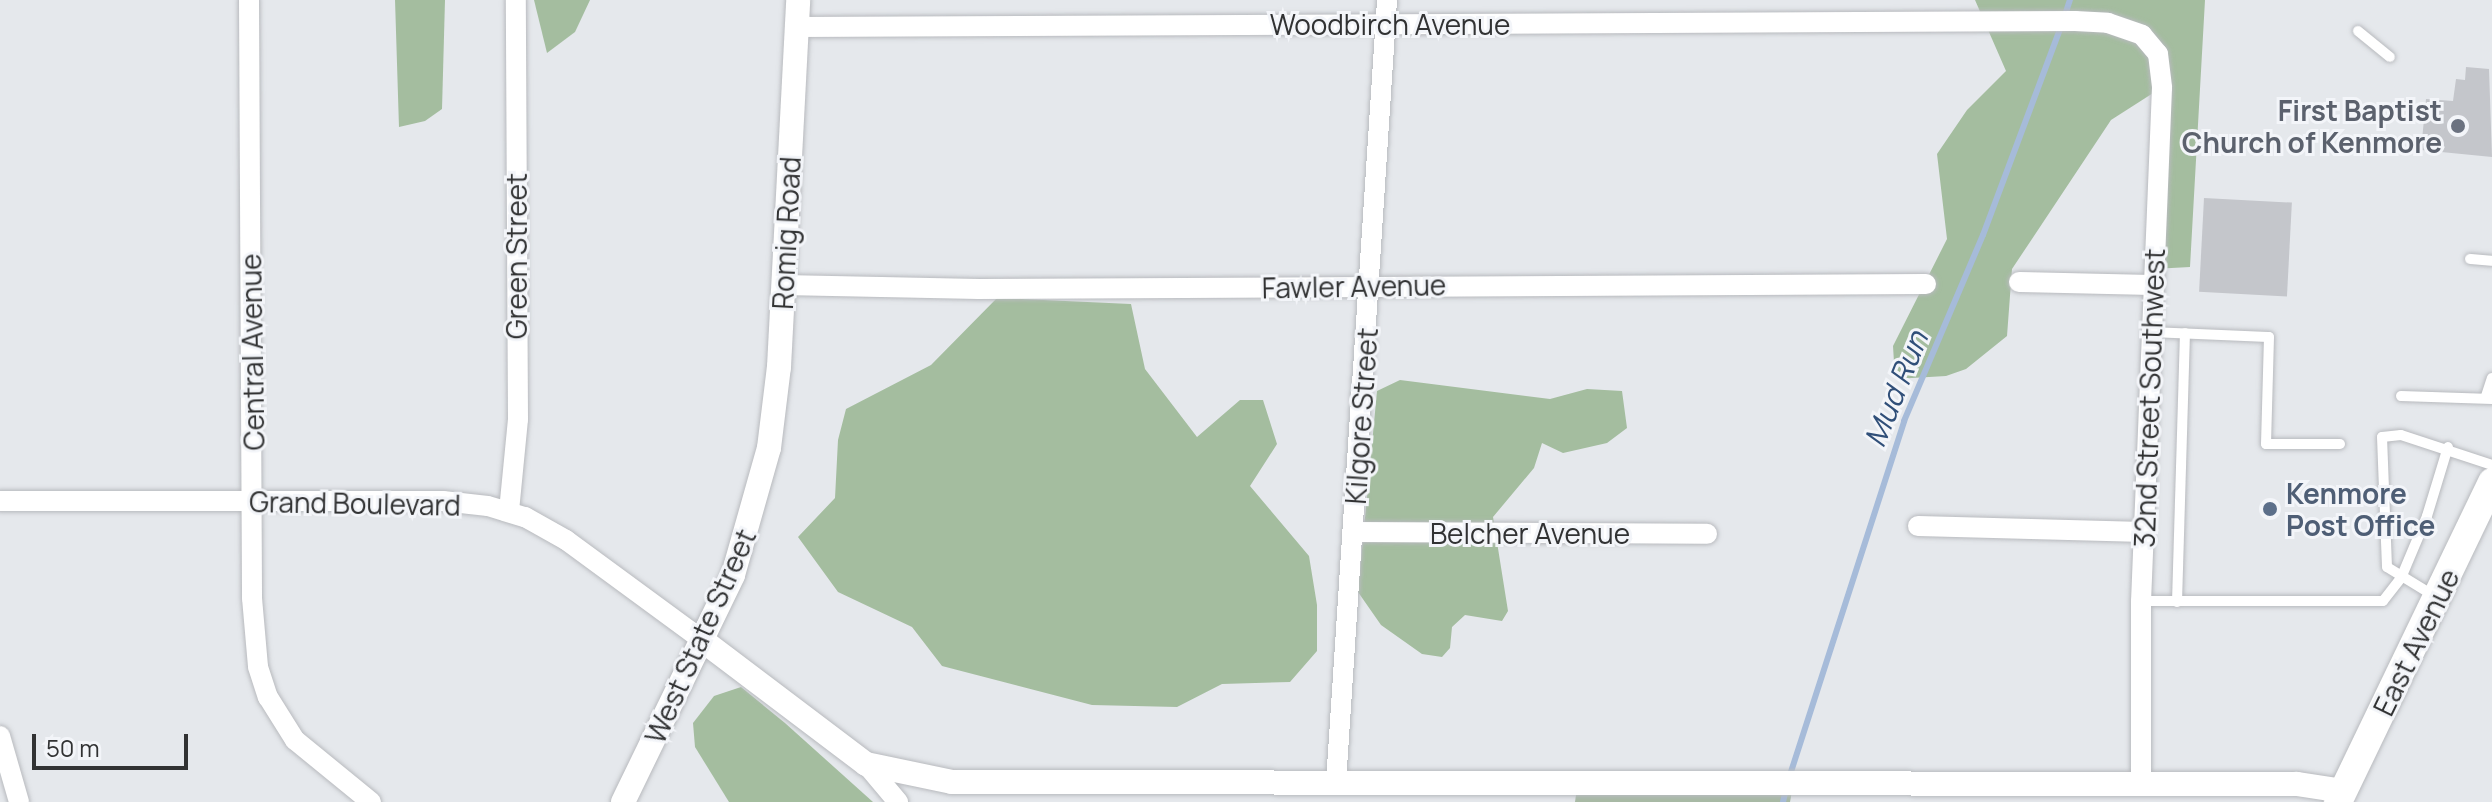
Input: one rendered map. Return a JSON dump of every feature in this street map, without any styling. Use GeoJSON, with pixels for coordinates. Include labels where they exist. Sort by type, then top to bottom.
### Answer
{"type":"FeatureCollection","features":[{"type":"Feature","properties":{"kind":"main road","name":"East Avenue"},"geometry":{"type":"LineString","coordinates":[[2341,797],[2492,482]]}},
{"type":"Feature","properties":{"kind":"street","name":"Central Avenue"},"geometry":{"type":"LineString","coordinates":[[249,0],[255,645],[268,697],[295,740],[371,802]]}},
{"type":"Feature","properties":{"kind":"street","name":"Green Street"},"geometry":{"type":"LineString","coordinates":[[509,511],[518,419],[516,0]]}},
{"type":"Feature","properties":{"kind":"street","name":"Romig Road"},"geometry":{"type":"LineString","coordinates":[[765,465],[774,419],[798,0]]}},
{"type":"Feature","properties":{"kind":"street","name":"Kilgore Street"},"geometry":{"type":"LineString","coordinates":[[1336,783],[1387,0]]}},
{"type":"Feature","properties":{"kind":"street","name":"Woodbirch Avenue"},"geometry":{"type":"LineString","coordinates":[[797,27],[2075,21],[2127,28]]}},
{"type":"Feature","properties":{"kind":"street","name":"32nd Street Southwest"},"geometry":{"type":"LineString","coordinates":[[2127,28],[2152,45],[2161,68],[2141,601],[2141,784]]}},
{"type":"Feature","properties":{"kind":"street"},"geometry":{"type":"LineString","coordinates":[[2019,282],[2153,285]]}},
{"type":"Feature","properties":{"kind":"street","name":"Fawler Avenue"},"geometry":{"type":"LineString","coordinates":[[783,285],[1926,284]]}},
{"type":"Feature","properties":{"kind":"street","name":"West State Street"},"geometry":{"type":"LineString","coordinates":[[623,802],[733,575],[765,465]]}},
{"type":"Feature","properties":{"kind":"street","name":"Grand Boulevard"},"geometry":{"type":"LineString","coordinates":[[0,501],[443,501],[509,511],[566,540],[702,640],[866,764],[898,802]]}},
{"type":"Feature","properties":{"kind":"street"},"geometry":{"type":"LineString","coordinates":[[1918,526],[2144,532]]}},
{"type":"Feature","properties":{"kind":"street","name":"Belcher Avenue"},"geometry":{"type":"LineString","coordinates":[[1353,532],[1707,534]]}},
{"type":"Feature","properties":{"kind":"street"},"geometry":{"type":"LineString","coordinates":[[0,736],[19,802]]}},
{"type":"Feature","properties":{"kind":"street"},"geometry":{"type":"LineString","coordinates":[[866,764],[952,782],[1217,792],[1336,783],[1442,793],[1785,782],[2297,784],[2341,797]]}},
{"type":"Feature","properties":{"kind":"lane"},"geometry":{"type":"LineString","coordinates":[[2358,31],[2390,57]]}},
{"type":"Feature","properties":{"kind":"lane"},"geometry":{"type":"LineString","coordinates":[[2470,259],[2492,261]]}},
{"type":"Feature","properties":{"kind":"lane"},"geometry":{"type":"LineString","coordinates":[[2150,332],[2269,337],[2266,444],[2340,444]]}},
{"type":"Feature","properties":{"kind":"lane"},"geometry":{"type":"LineString","coordinates":[[2177,602],[2185,333]]}},
{"type":"Feature","properties":{"kind":"lane"},"geometry":{"type":"LineString","coordinates":[[2401,396],[2489,398],[2492,378]]}},
{"type":"Feature","properties":{"kind":"lane"},"geometry":{"type":"LineString","coordinates":[[2438,597],[2387,567],[2382,437],[2401,435],[2448,447],[2492,465]]}},
{"type":"Feature","properties":{"kind":"lane"},"geometry":{"type":"LineString","coordinates":[[2141,601],[2383,601],[2401,578],[2448,447]]}},
{"type":"Feature","properties":{"kind":"green space"},"geometry":{"type":"Polygon","coordinates":[[[395,0],[445,0],[442,109],[425,121],[399,127],[395,0]]]}},
{"type":"Feature","properties":{"kind":"green space"},"geometry":{"type":"Polygon","coordinates":[[[534,0],[590,0],[575,32],[547,53],[534,0]]]}},
{"type":"Feature","properties":{"kind":"green space"},"geometry":{"type":"Polygon","coordinates":[[[1975,0],[2205,0],[2190,267],[2153,269],[2161,88],[2111,120],[2012,269],[2007,336],[1966,369],[1946,376],[1895,379],[1893,346],[1947,239],[1937,154],[1967,110],[2006,71],[1975,0]]]}},
{"type":"Feature","properties":{"kind":"green space"},"geometry":{"type":"Polygon","coordinates":[[[997,298],[1131,304],[1145,369],[1197,437],[1240,400],[1263,400],[1277,444],[1250,486],[1309,556],[1317,605],[1317,651],[1290,682],[1222,684],[1177,707],[1092,705],[942,666],[912,627],[838,592],[798,537],[835,498],[838,440],[846,409],[931,365],[997,298]]]}},
{"type":"Feature","properties":{"kind":"green space"},"geometry":{"type":"Polygon","coordinates":[[[1400,380],[1550,399],[1587,389],[1622,391],[1627,428],[1607,443],[1563,453],[1542,443],[1534,468],[1493,517],[1508,611],[1502,621],[1465,615],[1452,627],[1450,648],[1442,657],[1422,654],[1381,625],[1358,592],[1377,391],[1400,380]]]}},
{"type":"Feature","properties":{"kind":"green space"},"geometry":{"type":"Polygon","coordinates":[[[741,687],[873,802],[729,802],[695,747],[693,723],[714,696],[741,687]]]}},
{"type":"Feature","properties":{"kind":"green space"},"geometry":{"type":"Polygon","coordinates":[[[1577,788],[1792,791],[1790,802],[1575,802],[1577,788]]]}},
{"type":"Feature","properties":{"kind":"building","name":"First Baptist Church of Kenmore"},"geometry":{"type":"Polygon","coordinates":[[[2466,67],[2489,69],[2492,157],[2421,150],[2426,99],[2453,101],[2456,79],[2465,80],[2466,67]]]}},
{"type":"Feature","properties":{"kind":"building"},"geometry":{"type":"Polygon","coordinates":[[[2204,198],[2292,203],[2287,296],[2199,292],[2204,198]]]}},
{"type":"Feature","properties":{"kind":"waterway","name":"Mud Run"},"geometry":{"type":"LineString","coordinates":[[2065,15],[2070,0]]}},
{"type":"Feature","properties":{"kind":"waterway","name":"Mud Run"},"geometry":{"type":"LineString","coordinates":[[1789,778],[1904,421],[1983,235],[2061,26]]}},
{"type":"Feature","properties":{"kind":"waterway","name":"Mud Run"},"geometry":{"type":"LineString","coordinates":[[1783,802],[1786,789]]}},
{"type":"Feature","properties":{"kind":"place","name":"First Baptist Church of Kenmore"},"geometry":{"type":"Point","coordinates":[2458,126]}},
{"type":"Feature","properties":{"kind":"place","name":"Kenmore Post Office"},"geometry":{"type":"Point","coordinates":[2270,509]}}]}
